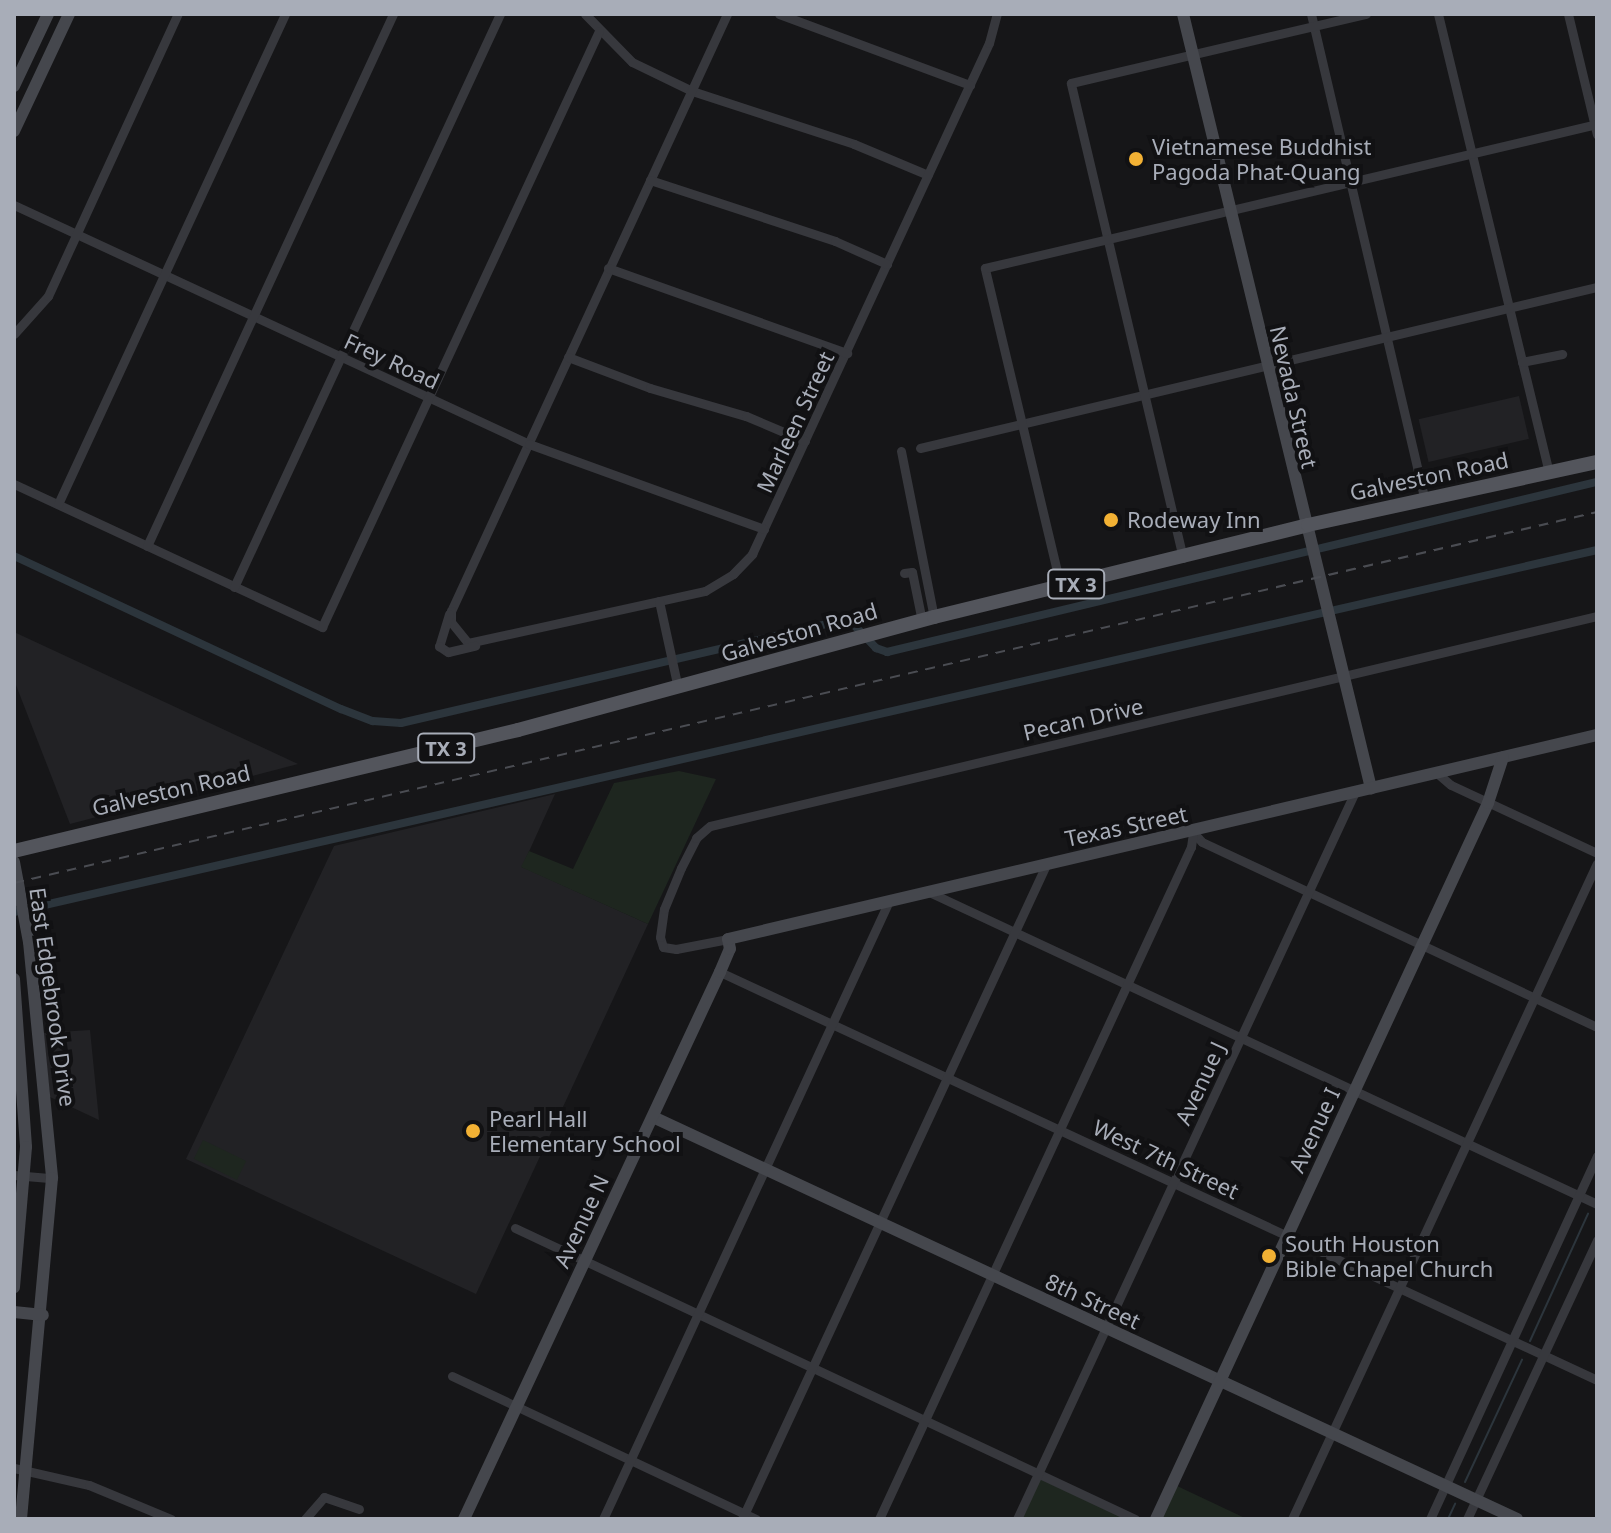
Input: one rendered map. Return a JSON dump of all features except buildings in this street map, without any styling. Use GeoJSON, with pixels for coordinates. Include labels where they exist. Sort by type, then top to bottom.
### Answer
{"type":"FeatureCollection","features":[{"type":"Feature","properties":{"kind":"main road","name":"Galveston Road"},"geometry":{"type":"LineString","coordinates":[[14,851],[678,688],[928,619],[1308,525],[1597,462]]}},
{"type":"Feature","properties":{"kind":"street"},"geometry":{"type":"LineString","coordinates":[[14,86],[48,14]]}},
{"type":"Feature","properties":{"kind":"street"},"geometry":{"type":"LineString","coordinates":[[14,131],[69,14]]}},
{"type":"Feature","properties":{"kind":"street"},"geometry":{"type":"LineString","coordinates":[[14,334],[48,296],[178,14]]}},
{"type":"Feature","properties":{"kind":"street"},"geometry":{"type":"LineString","coordinates":[[58,504],[285,14]]}},
{"type":"Feature","properties":{"kind":"street"},"geometry":{"type":"LineString","coordinates":[[147,546],[393,14]]}},
{"type":"Feature","properties":{"kind":"street"},"geometry":{"type":"LineString","coordinates":[[234,587],[500,14]]}},
{"type":"Feature","properties":{"kind":"street"},"geometry":{"type":"LineString","coordinates":[[585,14],[632,62],[692,91],[854,144],[928,175]]}},
{"type":"Feature","properties":{"kind":"street"},"geometry":{"type":"LineString","coordinates":[[483,643],[468,643],[458,634],[451,611],[727,14]]}},
{"type":"Feature","properties":{"kind":"street"},"geometry":{"type":"LineString","coordinates":[[779,14],[970,85]]}},
{"type":"Feature","properties":{"kind":"street","name":"Marleen Street"},"geometry":{"type":"LineString","coordinates":[[451,611],[439,646],[448,652],[705,591],[733,574],[764,529],[847,353],[970,85],[997,14]]}},
{"type":"Feature","properties":{"kind":"street","name":"Nevada Street"},"geometry":{"type":"LineString","coordinates":[[1183,14],[1371,788]]}},
{"type":"Feature","properties":{"kind":"street"},"geometry":{"type":"LineString","coordinates":[[1311,14],[1425,501]]}},
{"type":"Feature","properties":{"kind":"street"},"geometry":{"type":"LineString","coordinates":[[1183,558],[1071,83],[1366,14]]}},
{"type":"Feature","properties":{"kind":"street"},"geometry":{"type":"LineString","coordinates":[[1438,14],[1549,473]]}},
{"type":"Feature","properties":{"kind":"street"},"geometry":{"type":"LineString","coordinates":[[1061,588],[985,268],[1472,153],[1596,128],[1568,14]]}},
{"type":"Feature","properties":{"kind":"street"},"geometry":{"type":"LineString","coordinates":[[40,31],[57,38]]}},
{"type":"Feature","properties":{"kind":"street"},"geometry":{"type":"LineString","coordinates":[[14,484],[322,627],[599,31]]}},
{"type":"Feature","properties":{"kind":"street"},"geometry":{"type":"LineString","coordinates":[[650,180],[835,241],[887,264]]}},
{"type":"Feature","properties":{"kind":"street","name":"Frey Road"},"geometry":{"type":"LineString","coordinates":[[14,205],[529,444],[764,529]]}},
{"type":"Feature","properties":{"kind":"street"},"geometry":{"type":"LineString","coordinates":[[608,268],[847,353]]}},
{"type":"Feature","properties":{"kind":"street"},"geometry":{"type":"LineString","coordinates":[[920,448],[1597,287]]}},
{"type":"Feature","properties":{"kind":"street"},"geometry":{"type":"LineString","coordinates":[[1522,362],[1562,354]]}},
{"type":"Feature","properties":{"kind":"street"},"geometry":{"type":"LineString","coordinates":[[568,357],[746,416],[805,441]]}},
{"type":"Feature","properties":{"kind":"street"},"geometry":{"type":"LineString","coordinates":[[901,451],[928,619]]}},
{"type":"Feature","properties":{"kind":"street"},"geometry":{"type":"LineString","coordinates":[[904,573],[912,572],[928,619]]}},
{"type":"Feature","properties":{"kind":"street"},"geometry":{"type":"LineString","coordinates":[[659,601],[678,688]]}},
{"type":"Feature","properties":{"kind":"street","name":"Pecan Drive"},"geometry":{"type":"LineString","coordinates":[[663,947],[659,926],[664,909],[696,838],[710,826],[1597,616]]}},
{"type":"Feature","properties":{"kind":"street","name":"Texas Street"},"geometry":{"type":"LineString","coordinates":[[663,947],[728,939],[888,903],[1597,735]]}},
{"type":"Feature","properties":{"kind":"street","name":"Avenue I"},"geometry":{"type":"LineString","coordinates":[[1156,1519],[1488,803],[1503,757]]}},
{"type":"Feature","properties":{"kind":"street"},"geometry":{"type":"LineString","coordinates":[[1437,773],[1488,803],[1597,853]]}},
{"type":"Feature","properties":{"kind":"street","name":"Avenue J"},"geometry":{"type":"LineString","coordinates":[[1017,1519],[1355,792]]}},
{"type":"Feature","properties":{"kind":"street"},"geometry":{"type":"LineString","coordinates":[[1193,832],[1202,842],[1597,1027]]}},
{"type":"Feature","properties":{"kind":"street"},"geometry":{"type":"LineString","coordinates":[[879,1519],[1191,847],[1193,832]]}},
{"type":"Feature","properties":{"kind":"street","name":"East Edgebrook Drive"},"geometry":{"type":"LineString","coordinates":[[14,862],[24,909],[52,1178],[43,1315],[20,1469],[21,1519]]}},
{"type":"Feature","properties":{"kind":"street"},"geometry":{"type":"LineString","coordinates":[[1292,1519],[1597,863]]}},
{"type":"Feature","properties":{"kind":"street"},"geometry":{"type":"LineString","coordinates":[[743,1516],[1046,865]]}},
{"type":"Feature","properties":{"kind":"street"},"geometry":{"type":"LineString","coordinates":[[929,892],[1597,1204]]}},
{"type":"Feature","properties":{"kind":"street"},"geometry":{"type":"LineString","coordinates":[[603,1519],[888,903]]}},
{"type":"Feature","properties":{"kind":"street","name":"Avenue N"},"geometry":{"type":"LineString","coordinates":[[464,1519],[720,972],[730,949],[728,939]]}},
{"type":"Feature","properties":{"kind":"street","name":"West 7th Street"},"geometry":{"type":"LineString","coordinates":[[720,972],[1597,1380]]}},
{"type":"Feature","properties":{"kind":"street","name":"East Edgebrook Drive"},"geometry":{"type":"LineString","coordinates":[[14,979],[19,1175],[14,1287]]}},
{"type":"Feature","properties":{"kind":"street"},"geometry":{"type":"LineString","coordinates":[[16,1022],[37,1020]]}},
{"type":"Feature","properties":{"kind":"street","name":"8th Street"},"geometry":{"type":"LineString","coordinates":[[653,1117],[1517,1519]]}},
{"type":"Feature","properties":{"kind":"street"},"geometry":{"type":"LineString","coordinates":[[1430,1519],[1597,1156]]}},
{"type":"Feature","properties":{"kind":"street"},"geometry":{"type":"LineString","coordinates":[[19,1175],[52,1178]]}},
{"type":"Feature","properties":{"kind":"street"},"geometry":{"type":"LineString","coordinates":[[515,1228],[1135,1519]]}},
{"type":"Feature","properties":{"kind":"street"},"geometry":{"type":"LineString","coordinates":[[1467,1519],[1597,1240]]}},
{"type":"Feature","properties":{"kind":"street"},"geometry":{"type":"LineString","coordinates":[[14,1312],[43,1315]]}},
{"type":"Feature","properties":{"kind":"street"},"geometry":{"type":"LineString","coordinates":[[452,1376],[743,1516],[756,1519]]}},
{"type":"Feature","properties":{"kind":"street"},"geometry":{"type":"LineString","coordinates":[[20,1469],[89,1485],[171,1519]]}},
{"type":"Feature","properties":{"kind":"street"},"geometry":{"type":"LineString","coordinates":[[305,1519],[324,1497],[359,1509]]}},
{"type":"Feature","properties":{"kind":"shaded area"},"geometry":{"type":"Polygon","coordinates":[[[1519,396],[1529,439],[1429,462],[1419,419],[1519,396]]]}},
{"type":"Feature","properties":{"kind":"shaded area"},"geometry":{"type":"Polygon","coordinates":[[[14,632],[298,764],[70,824],[14,680],[14,632]]]}},
{"type":"Feature","properties":{"kind":"shaded area"},"geometry":{"type":"Polygon","coordinates":[[[679,771],[716,779],[648,924],[521,867],[529,851],[573,869],[614,783],[679,771]]]}},
{"type":"Feature","properties":{"kind":"shaded area"},"geometry":{"type":"Polygon","coordinates":[[[555,794],[522,867],[648,924],[476,1294],[186,1159],[334,846],[555,794]]]}},
{"type":"Feature","properties":{"kind":"shaded area"},"geometry":{"type":"Polygon","coordinates":[[[90,1030],[99,1120],[50,1097],[43,1033],[90,1030]]]}},
{"type":"Feature","properties":{"kind":"shaded area"},"geometry":{"type":"Polygon","coordinates":[[[203,1140],[246,1161],[237,1180],[194,1159],[203,1140]]]}},
{"type":"Feature","properties":{"kind":"shaded area"},"geometry":{"type":"Polygon","coordinates":[[[1040,1479],[1127,1519],[1022,1519],[1040,1479]]]}},
{"type":"Feature","properties":{"kind":"shaded area"},"geometry":{"type":"Polygon","coordinates":[[[1175,1485],[1247,1519],[1159,1519],[1175,1485]]]}},
{"type":"Feature","properties":{"kind":"waterway"},"geometry":{"type":"LineString","coordinates":[[14,556],[341,709],[373,721],[401,723],[841,621],[852,623],[876,648],[887,652],[1597,482]]}},
{"type":"Feature","properties":{"kind":"waterway"},"geometry":{"type":"LineString","coordinates":[[14,912],[1597,550]]}},
{"type":"Feature","properties":{"kind":"waterway"},"geometry":{"type":"LineString","coordinates":[[1530,1341],[1588,1214]]}},
{"type":"Feature","properties":{"kind":"waterway"},"geometry":{"type":"LineString","coordinates":[[1465,1482],[1522,1360]]}},
{"type":"Feature","properties":{"kind":"waterway"},"geometry":{"type":"LineString","coordinates":[[1448,1519],[1455,1504]]}},
{"type":"Feature","properties":{"kind":"railway"},"geometry":{"type":"LineString","coordinates":[[14,883],[1597,512]]}},
{"type":"Feature","properties":{"kind":"place","name":"Vietnamese Buddhist Pagoda Phat-Quang"},"geometry":{"type":"Point","coordinates":[1136,159]}},
{"type":"Feature","properties":{"kind":"place","name":"Rodeway Inn"},"geometry":{"type":"Point","coordinates":[1111,520]}},
{"type":"Feature","properties":{"kind":"place","name":"Pearl Hall Elementary School"},"geometry":{"type":"Point","coordinates":[473,1131]}},
{"type":"Feature","properties":{"kind":"place","name":"South Houston Bible Chapel Church"},"geometry":{"type":"Point","coordinates":[1269,1256]}}]}
